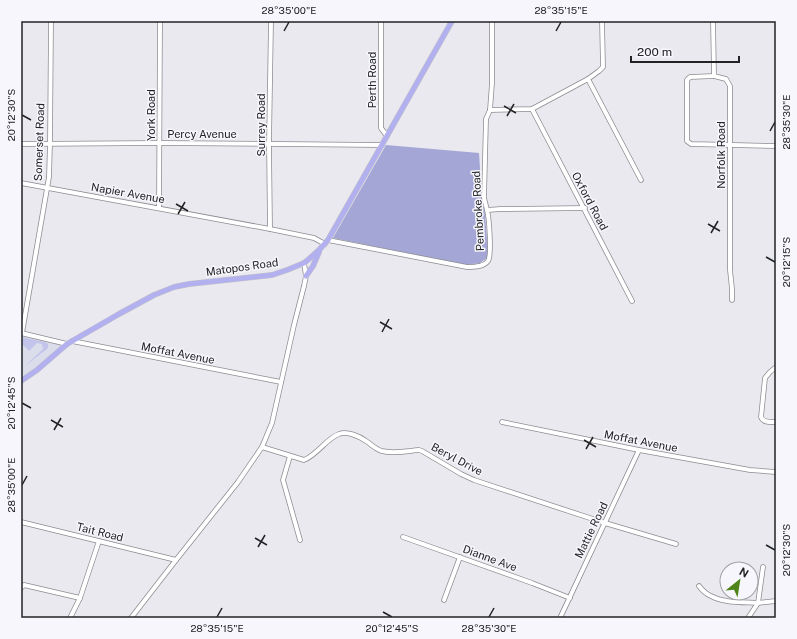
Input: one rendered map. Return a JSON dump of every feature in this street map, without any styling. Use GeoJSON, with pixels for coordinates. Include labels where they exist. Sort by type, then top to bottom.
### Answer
{"type":"FeatureCollection","features":[{"type":"Feature","properties":{"kind":"main road","name":"Matopos Road"},"geometry":{"type":"LineString","coordinates":[[21,381],[37,370],[69,343],[154,295],[174,287],[189,284],[272,275],[304,263],[326,242],[452,21]]}},
{"type":"Feature","properties":{"kind":"main road"},"geometry":{"type":"LineString","coordinates":[[306,276],[313,266],[319,250]]}},
{"type":"Feature","properties":{"kind":"street","name":"Somerset Road"},"geometry":{"type":"LineString","coordinates":[[22,333],[49,177],[51,21]]}},
{"type":"Feature","properties":{"kind":"street","name":"York Road"},"geometry":{"type":"LineString","coordinates":[[159,208],[160,21]]}},
{"type":"Feature","properties":{"kind":"street","name":"Surrey Road"},"geometry":{"type":"LineString","coordinates":[[270,229],[269,144],[271,21]]}},
{"type":"Feature","properties":{"kind":"street","name":"Perth Road"},"geometry":{"type":"LineString","coordinates":[[381,21],[381,128],[387,136]]}},
{"type":"Feature","properties":{"kind":"street","name":"Pembroke Road"},"geometry":{"type":"LineString","coordinates":[[326,242],[467,266],[479,266],[488,262],[490,240],[487,210],[484,198],[485,127],[486,116],[490,110],[492,83],[492,21]]}},
{"type":"Feature","properties":{"kind":"street"},"geometry":{"type":"LineString","coordinates":[[490,110],[532,109],[588,79],[599,71],[602,67],[602,21]]}},
{"type":"Feature","properties":{"kind":"street"},"geometry":{"type":"LineString","coordinates":[[713,21],[714,76],[690,77],[687,80],[687,140],[692,144],[776,146]]}},
{"type":"Feature","properties":{"kind":"street","name":"Norfolk Road"},"geometry":{"type":"LineString","coordinates":[[714,76],[726,79],[730,86],[730,270],[732,300]]}},
{"type":"Feature","properties":{"kind":"street"},"geometry":{"type":"LineString","coordinates":[[588,79],[641,180]]}},
{"type":"Feature","properties":{"kind":"street","name":"Oxford Road"},"geometry":{"type":"LineString","coordinates":[[532,109],[632,301]]}},
{"type":"Feature","properties":{"kind":"street","name":"Percy Avenue"},"geometry":{"type":"LineString","coordinates":[[21,144],[160,143],[382,145]]}},
{"type":"Feature","properties":{"kind":"street","name":"Napier Avenue"},"geometry":{"type":"LineString","coordinates":[[21,183],[270,229],[326,242]]}},
{"type":"Feature","properties":{"kind":"street"},"geometry":{"type":"LineString","coordinates":[[487,210],[584,208]]}},
{"type":"Feature","properties":{"kind":"street"},"geometry":{"type":"LineString","coordinates":[[131,618],[238,482],[262,447],[272,423],[306,276],[304,263]]}},
{"type":"Feature","properties":{"kind":"street","name":"Moffat Avenue"},"geometry":{"type":"LineString","coordinates":[[22,333],[281,382]]}},
{"type":"Feature","properties":{"kind":"street"},"geometry":{"type":"LineString","coordinates":[[776,367],[765,378],[761,418],[762,420],[776,422]]}},
{"type":"Feature","properties":{"kind":"street","name":"Moffat Avenue"},"geometry":{"type":"LineString","coordinates":[[502,422],[639,450],[750,470],[776,472]]}},
{"type":"Feature","properties":{"kind":"street","name":"Beryl Drive"},"geometry":{"type":"LineString","coordinates":[[262,447],[304,460],[338,434],[349,434],[366,441],[377,449],[383,451],[422,451],[474,480],[605,523]]}},
{"type":"Feature","properties":{"kind":"street","name":"Mattie Road"},"geometry":{"type":"LineString","coordinates":[[560,618],[639,450]]}},
{"type":"Feature","properties":{"kind":"street"},"geometry":{"type":"LineString","coordinates":[[290,456],[283,480],[300,540]]}},
{"type":"Feature","properties":{"kind":"street","name":"Tait Road"},"geometry":{"type":"LineString","coordinates":[[21,522],[176,560]]}},
{"type":"Feature","properties":{"kind":"street"},"geometry":{"type":"LineString","coordinates":[[605,523],[676,544]]}},
{"type":"Feature","properties":{"kind":"street","name":"Dianne Ave"},"geometry":{"type":"LineString","coordinates":[[403,537],[570,598]]}},
{"type":"Feature","properties":{"kind":"street"},"geometry":{"type":"LineString","coordinates":[[70,618],[80,598],[99,541]]}},
{"type":"Feature","properties":{"kind":"street"},"geometry":{"type":"LineString","coordinates":[[444,600],[460,557]]}},
{"type":"Feature","properties":{"kind":"street"},"geometry":{"type":"LineString","coordinates":[[748,618],[758,603],[762,567]]}},
{"type":"Feature","properties":{"kind":"street"},"geometry":{"type":"LineString","coordinates":[[21,588],[24,585],[80,598]]}},
{"type":"Feature","properties":{"kind":"street"},"geometry":{"type":"LineString","coordinates":[[698,586],[703,592],[719,599],[758,603],[776,600]]}},
{"type":"Feature","properties":{"kind":"shaded area"},"geometry":{"type":"Polygon","coordinates":[[[386,145],[479,153],[482,200],[485,214],[488,252],[487,258],[480,263],[466,265],[333,238],[386,145]]]}},
{"type":"Feature","properties":{"kind":"shaded area"},"geometry":{"type":"Polygon","coordinates":[[[21,335],[64,345],[35,370],[21,379],[21,335]]]}},
{"type":"Feature","properties":{"kind":"shaded area"},"geometry":{"type":"Polygon","coordinates":[[[21,337],[48,344],[48,348],[25,366],[43,349],[42,344],[37,343],[29,351],[21,343],[21,337]]]}}]}
